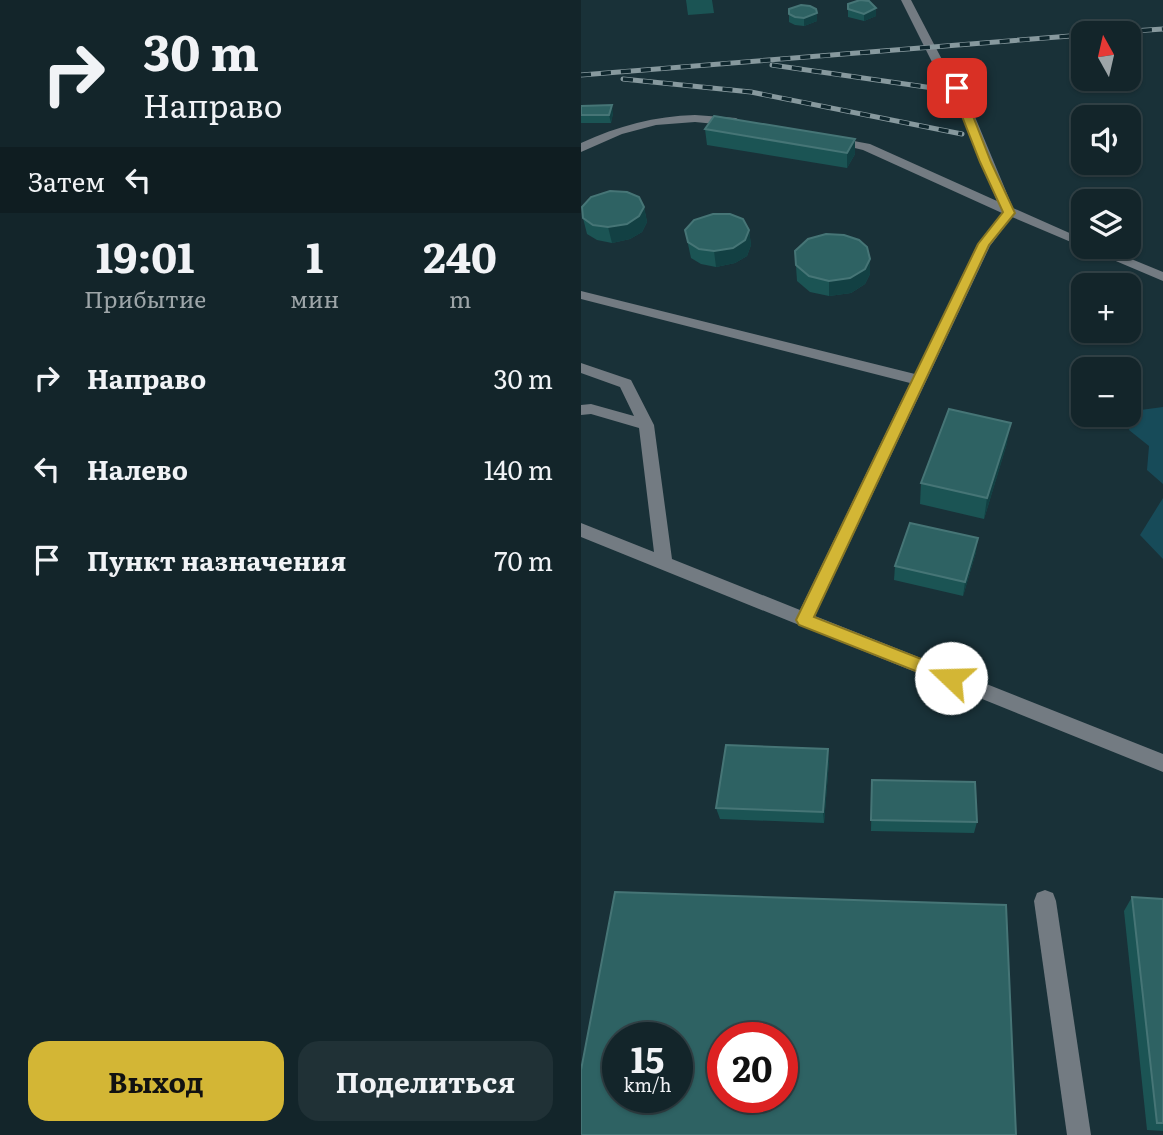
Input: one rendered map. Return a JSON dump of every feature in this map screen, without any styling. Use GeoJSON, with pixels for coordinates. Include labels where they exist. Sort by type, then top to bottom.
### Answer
{"type":"FeatureCollection","features":[{"type":"Feature","properties":{"kind":"lane"},"geometry":{"type":"LineString","coordinates":[[906,0],[944,74],[957,88],[989,171],[1009,213]]}},
{"type":"Feature","properties":{"kind":"lane"},"geometry":{"type":"LineString","coordinates":[[581,148],[612,132],[657,119],[718,119],[745,124]]}},
{"type":"Feature","properties":{"kind":"lane"},"geometry":{"type":"LineString","coordinates":[[812,137],[866,147],[1071,239]]}},
{"type":"Feature","properties":{"kind":"lane"},"geometry":{"type":"LineString","coordinates":[[804,620],[984,244],[1009,213]]}},
{"type":"Feature","properties":{"kind":"lane"},"geometry":{"type":"LineString","coordinates":[[1120,259],[1163,277]]}},
{"type":"Feature","properties":{"kind":"lane"},"geometry":{"type":"LineString","coordinates":[[581,295],[919,380]]}},
{"type":"Feature","properties":{"kind":"lane"},"geometry":{"type":"LineString","coordinates":[[581,368],[626,384],[646,425],[664,564]]}},
{"type":"Feature","properties":{"kind":"lane"},"geometry":{"type":"LineString","coordinates":[[581,410],[591,409],[646,425]]}},
{"type":"Feature","properties":{"kind":"lane"},"geometry":{"type":"LineString","coordinates":[[581,530],[1163,762]]}},
{"type":"Feature","properties":{"kind":"lane"},"geometry":{"type":"LineString","coordinates":[[1045,901],[1079,1135]]}},
{"type":"Feature","properties":{"kind":"shaded area"},"geometry":{"type":"Polygon","coordinates":[[[1163,407],[1163,484],[1147,470],[1149,446],[1129,430],[1130,427],[1141,427],[1141,410],[1163,407]]]}},
{"type":"Feature","properties":{"kind":"shaded area"},"geometry":{"type":"Polygon","coordinates":[[[1163,498],[1163,559],[1140,535],[1163,498]]]}},
{"type":"Feature","properties":{"kind":"building"},"geometry":{"type":"Polygon","coordinates":[[[860,0],[869,1],[876,8],[864,14],[848,9],[848,4],[860,0]]]}},
{"type":"Feature","properties":{"kind":"building"},"geometry":{"type":"Polygon","coordinates":[[[801,5],[816,9],[817,13],[804,18],[789,14],[789,9],[801,5]]]}},
{"type":"Feature","properties":{"kind":"building"},"geometry":{"type":"Polygon","coordinates":[[[612,105],[609,115],[581,115],[581,106],[612,105]]]}},
{"type":"Feature","properties":{"kind":"building"},"geometry":{"type":"Polygon","coordinates":[[[714,116],[855,139],[847,153],[705,129],[714,116]]]}},
{"type":"Feature","properties":{"kind":"building"},"geometry":{"type":"Polygon","coordinates":[[[610,191],[627,192],[639,197],[644,207],[639,216],[627,224],[608,227],[593,225],[583,218],[582,207],[591,197],[610,191]]]}},
{"type":"Feature","properties":{"kind":"building"},"geometry":{"type":"Polygon","coordinates":[[[713,214],[730,214],[743,219],[749,230],[745,240],[733,248],[714,251],[699,249],[688,242],[685,230],[694,220],[713,214]]]}},
{"type":"Feature","properties":{"kind":"building"},"geometry":{"type":"Polygon","coordinates":[[[826,234],[844,235],[859,240],[867,247],[870,259],[865,269],[850,278],[829,281],[809,276],[796,265],[795,251],[808,239],[826,234]]]}},
{"type":"Feature","properties":{"kind":"building"},"geometry":{"type":"Polygon","coordinates":[[[949,409],[1011,423],[987,498],[921,483],[949,409]]]}},
{"type":"Feature","properties":{"kind":"building"},"geometry":{"type":"Polygon","coordinates":[[[910,523],[978,538],[965,582],[895,566],[910,523]]]}},
{"type":"Feature","properties":{"kind":"building"},"geometry":{"type":"Polygon","coordinates":[[[726,745],[828,749],[823,812],[716,808],[726,745]]]}},
{"type":"Feature","properties":{"kind":"building"},"geometry":{"type":"Polygon","coordinates":[[[872,780],[975,782],[977,822],[871,820],[872,780]]]}},
{"type":"Feature","properties":{"kind":"building"},"geometry":{"type":"Polygon","coordinates":[[[615,892],[1006,905],[1016,1135],[581,1135],[581,1070],[615,892]]]}},
{"type":"Feature","properties":{"kind":"building"},"geometry":{"type":"Polygon","coordinates":[[[1132,897],[1163,899],[1163,1123],[1157,1123],[1132,897]]]}},
{"type":"Feature","properties":{"kind":"railway"},"geometry":{"type":"LineString","coordinates":[[1141,30],[1163,29]]}},
{"type":"Feature","properties":{"kind":"railway"},"geometry":{"type":"LineString","coordinates":[[581,75],[1071,36]]}},
{"type":"Feature","properties":{"kind":"railway"},"geometry":{"type":"LineString","coordinates":[[772,65],[947,90]]}},
{"type":"Feature","properties":{"kind":"railway"},"geometry":{"type":"LineString","coordinates":[[623,79],[751,92],[962,134]]}},
{"type":"Feature","properties":{"kind":"route"},"geometry":{"type":"LineString","coordinates":[[951,678],[804,620],[984,244],[1009,213],[959,100],[957,88]]}}]}
